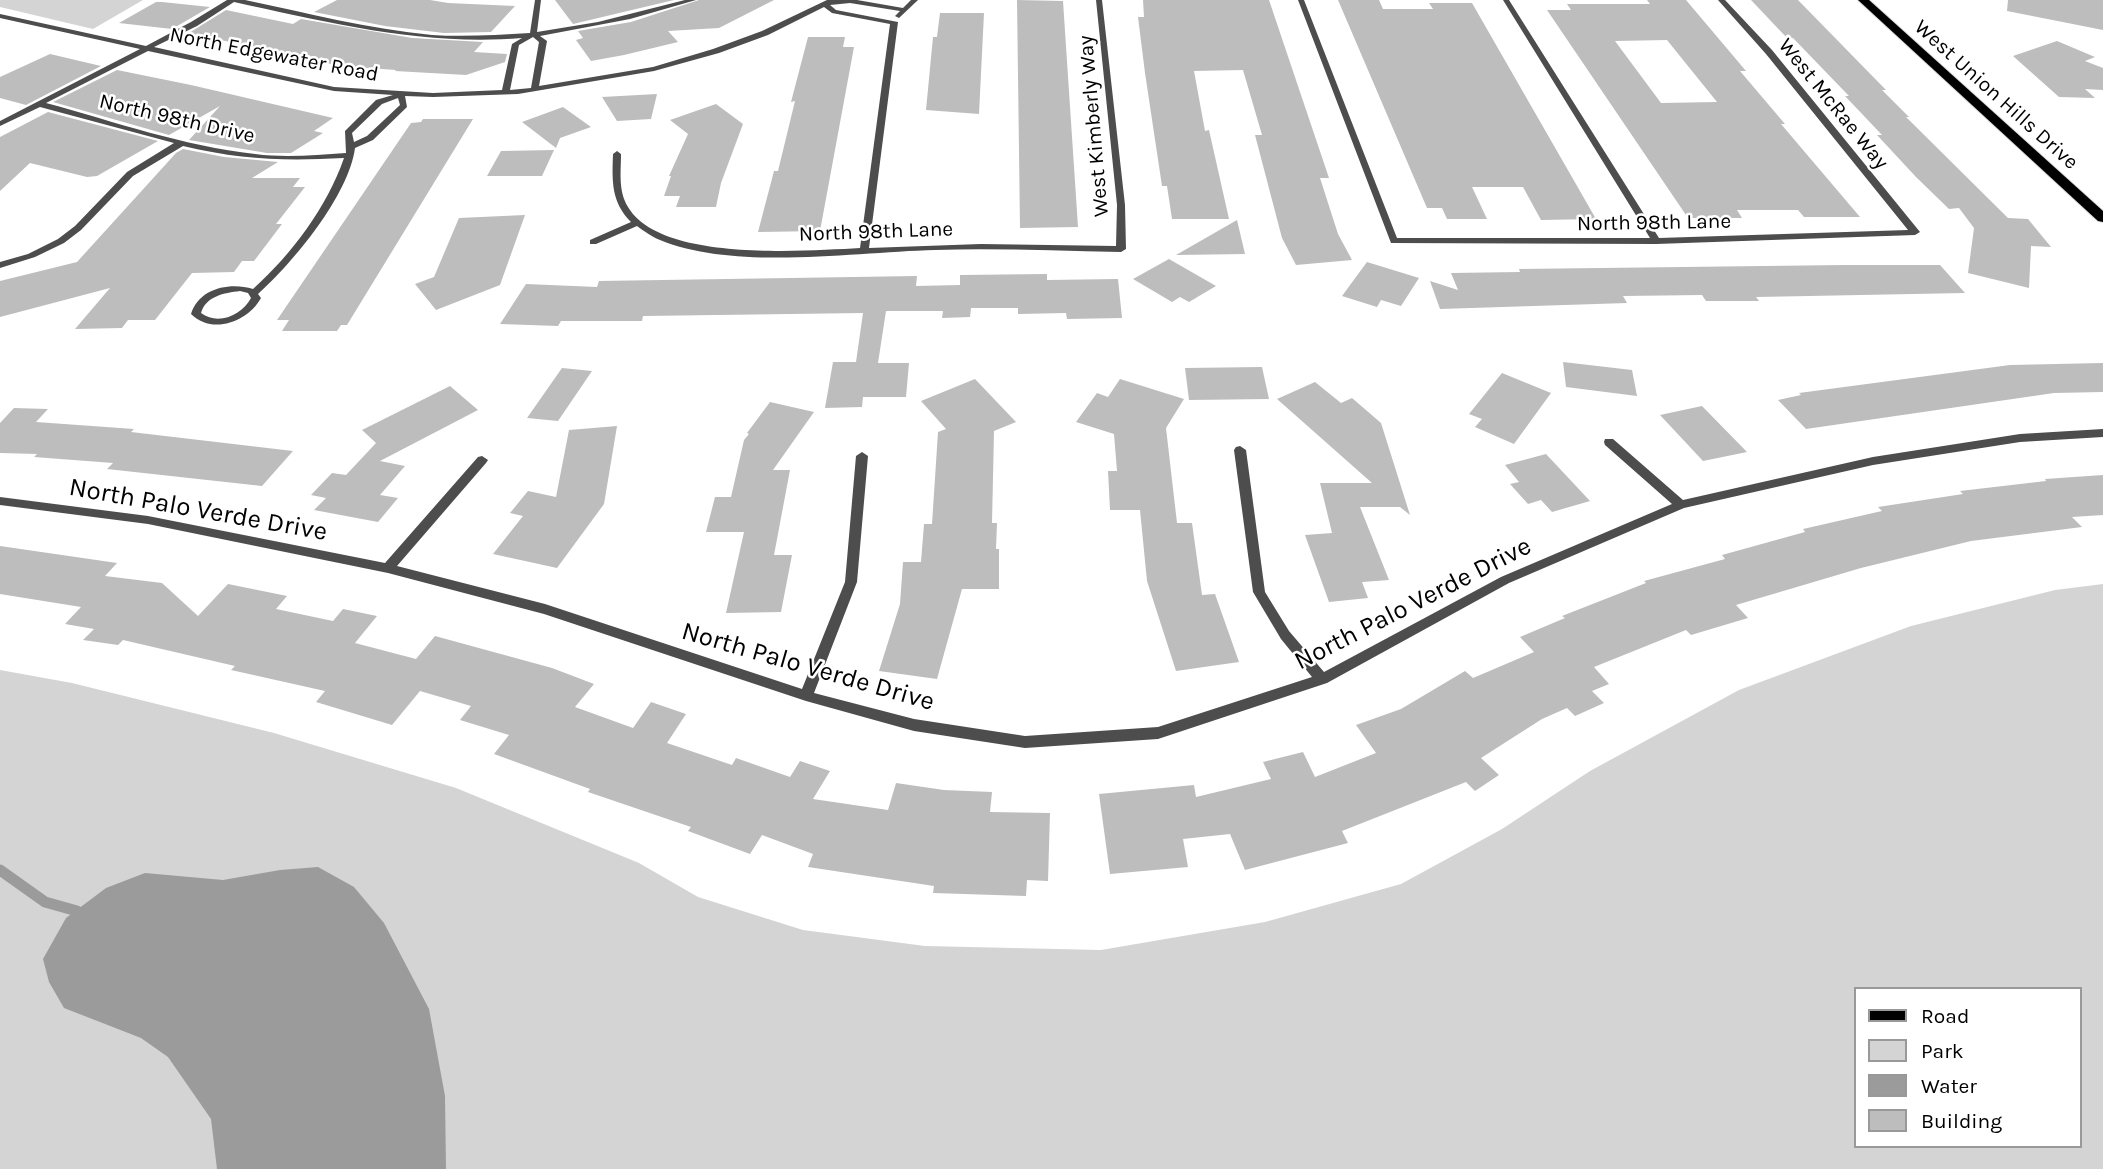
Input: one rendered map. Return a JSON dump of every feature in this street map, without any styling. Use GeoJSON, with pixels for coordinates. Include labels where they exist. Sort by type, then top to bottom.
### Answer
{"type":"FeatureCollection","features":[{"type":"Feature","properties":{"kind":"main road","name":"West Union Hills Drive"},"geometry":{"type":"LineString","coordinates":[[1863,0],[2103,218]]}},
{"type":"Feature","properties":{"kind":"street"},"geometry":{"type":"LineString","coordinates":[[0,124],[148,49],[233,0],[381,30],[435,37],[500,38],[578,29],[639,16],[693,0]]}},
{"type":"Feature","properties":{"kind":"street"},"geometry":{"type":"LineString","coordinates":[[533,34],[538,0]]}},
{"type":"Feature","properties":{"kind":"street"},"geometry":{"type":"LineString","coordinates":[[864,250],[894,22],[915,0]]}},
{"type":"Feature","properties":{"kind":"street","name":"West Kimberly Way"},"geometry":{"type":"LineString","coordinates":[[1099,0],[1121,205],[1121,249]]}},
{"type":"Feature","properties":{"kind":"street","name":"North 98th Lane"},"geometry":{"type":"LineString","coordinates":[[1301,0],[1394,242],[1656,241],[1915,232]]}},
{"type":"Feature","properties":{"kind":"street"},"geometry":{"type":"LineString","coordinates":[[1506,0],[1656,241]]}},
{"type":"Feature","properties":{"kind":"street","name":"West McRae Way"},"geometry":{"type":"LineString","coordinates":[[1721,0],[1769,52],[1915,232]]}},
{"type":"Feature","properties":{"kind":"street"},"geometry":{"type":"LineString","coordinates":[[827,1],[850,1],[905,10]]}},
{"type":"Feature","properties":{"kind":"street"},"geometry":{"type":"LineString","coordinates":[[827,1],[834,12],[894,22]]}},
{"type":"Feature","properties":{"kind":"street","name":"North Edgewater Road"},"geometry":{"type":"LineString","coordinates":[[0,16],[334,89],[401,95],[505,93],[654,69],[765,33],[827,1]]}},
{"type":"Feature","properties":{"kind":"street"},"geometry":{"type":"LineString","coordinates":[[533,34],[543,41],[534,90]]}},
{"type":"Feature","properties":{"kind":"street"},"geometry":{"type":"LineString","coordinates":[[505,93],[516,44],[533,34]]}},
{"type":"Feature","properties":{"kind":"street"},"geometry":{"type":"LineString","coordinates":[[254,293],[274,277],[340,181],[351,151],[348,133],[379,102],[401,95],[404,105],[370,138],[351,151]]}},
{"type":"Feature","properties":{"kind":"street","name":"North 98th Drive"},"geometry":{"type":"LineString","coordinates":[[39,104],[183,142],[244,155],[298,158],[351,151]]}},
{"type":"Feature","properties":{"kind":"street"},"geometry":{"type":"LineString","coordinates":[[0,265],[27,259],[76,230],[123,179],[140,166],[183,142]]}},
{"type":"Feature","properties":{"kind":"street","name":"North 98th Lane"},"geometry":{"type":"LineString","coordinates":[[617,154],[615,191],[637,223],[664,237],[702,250],[765,253],[934,247],[1121,249]]}},
{"type":"Feature","properties":{"kind":"street"},"geometry":{"type":"LineString","coordinates":[[593,242],[637,223]]}},
{"type":"Feature","properties":{"kind":"street"},"geometry":{"type":"LineString","coordinates":[[240,288],[254,293],[254,303],[250,308],[230,319],[212,322],[203,320],[196,314],[197,307],[204,299],[223,291],[240,288]]}},
{"type":"Feature","properties":{"kind":"street","name":"North Palo Verde Drive"},"geometry":{"type":"LineString","coordinates":[[0,501],[148,520],[388,568],[545,609],[806,696],[914,725],[1025,741],[1158,733],[1322,679],[1504,580],[1681,505],[1873,461],[2020,438],[2103,433]]}},
{"type":"Feature","properties":{"kind":"street"},"geometry":{"type":"LineString","coordinates":[[1609,442],[1681,505]]}},
{"type":"Feature","properties":{"kind":"street"},"geometry":{"type":"LineString","coordinates":[[1240,450],[1259,592],[1285,635],[1322,679]]}},
{"type":"Feature","properties":{"kind":"street"},"geometry":{"type":"LineString","coordinates":[[806,696],[851,582],[862,456]]}},
{"type":"Feature","properties":{"kind":"street"},"geometry":{"type":"LineString","coordinates":[[388,568],[482,460]]}},
{"type":"Feature","properties":{"kind":"green space"},"geometry":{"type":"Polygon","coordinates":[[[0,0],[143,0],[93,29],[0,7],[0,0]]]}},
{"type":"Feature","properties":{"kind":"green space"},"geometry":{"type":"Polygon","coordinates":[[[2103,584],[2103,1169],[0,1169],[0,670],[72,683],[274,733],[456,788],[639,863],[698,897],[803,930],[925,946],[1101,950],[1265,922],[1401,884],[1502,829],[1590,771],[1739,690],[1911,626],[2055,590],[2103,584]]]}},
{"type":"Feature","properties":{"kind":"water"},"geometry":{"type":"Polygon","coordinates":[[[318,867],[354,887],[384,923],[429,1009],[445,1096],[446,1169],[217,1169],[211,1119],[168,1057],[141,1038],[64,1008],[49,982],[43,959],[66,918],[106,888],[145,873],[223,880],[280,870],[318,867]]]}},
{"type":"Feature","properties":{"kind":"building"},"geometry":{"type":"Polygon","coordinates":[[[337,0],[430,0],[515,6],[491,32],[444,33],[385,26],[314,12],[337,0]]]}},
{"type":"Feature","properties":{"kind":"building"},"geometry":{"type":"Polygon","coordinates":[[[555,0],[674,0],[573,24],[555,0]]]}},
{"type":"Feature","properties":{"kind":"building"},"geometry":{"type":"Polygon","coordinates":[[[699,0],[774,0],[719,28],[668,31],[678,42],[624,55],[591,61],[576,40],[583,38],[578,31],[631,22],[699,0]]]}},
{"type":"Feature","properties":{"kind":"building"},"geometry":{"type":"Polygon","coordinates":[[[1017,0],[1063,1],[1078,227],[1020,228],[1017,0]]]}},
{"type":"Feature","properties":{"kind":"building"},"geometry":{"type":"Polygon","coordinates":[[[1143,0],[1269,0],[1329,178],[1320,178],[1338,234],[1352,260],[1296,265],[1282,238],[1255,135],[1262,135],[1243,70],[1194,71],[1205,131],[1209,130],[1229,219],[1172,219],[1167,186],[1162,186],[1145,73],[1138,17],[1144,17],[1143,0]]]}},
{"type":"Feature","properties":{"kind":"building"},"geometry":{"type":"Polygon","coordinates":[[[1338,0],[1379,0],[1383,9],[1433,9],[1429,3],[1472,3],[1596,219],[1541,220],[1523,187],[1472,187],[1487,219],[1447,219],[1442,208],[1427,208],[1338,0]]]}},
{"type":"Feature","properties":{"kind":"building"},"geometry":{"type":"Polygon","coordinates":[[[1647,0],[1686,0],[1746,71],[1740,71],[1785,124],[1781,124],[1860,217],[1804,217],[1798,210],[1737,210],[1742,218],[1688,218],[1547,10],[1571,10],[1567,4],[1650,4],[1647,0]],[[1667,40],[1615,41],[1661,103],[1717,102],[1667,40]]]}},
{"type":"Feature","properties":{"kind":"building"},"geometry":{"type":"Polygon","coordinates":[[[1751,0],[1798,0],[1886,90],[1882,90],[1909,117],[1906,117],[2008,218],[2028,219],[2051,247],[2031,246],[2029,288],[1968,273],[1974,228],[1959,208],[1949,209],[1916,177],[1877,135],[1882,135],[1845,96],[1849,96],[1793,38],[1787,38],[1751,0]]]}},
{"type":"Feature","properties":{"kind":"building"},"geometry":{"type":"Polygon","coordinates":[[[2008,0],[2103,0],[2103,30],[2007,11],[2008,0]]]}},
{"type":"Feature","properties":{"kind":"building"},"geometry":{"type":"Polygon","coordinates":[[[156,2],[210,7],[172,29],[119,23],[156,2]]]}},
{"type":"Feature","properties":{"kind":"building"},"geometry":{"type":"Polygon","coordinates":[[[226,10],[293,24],[301,19],[412,38],[483,42],[474,52],[507,54],[505,62],[466,75],[395,71],[340,66],[189,33],[226,10]]]}},
{"type":"Feature","properties":{"kind":"building"},"geometry":{"type":"Polygon","coordinates":[[[940,13],[984,13],[979,114],[926,110],[933,37],[937,37],[940,13]]]}},
{"type":"Feature","properties":{"kind":"building"},"geometry":{"type":"Polygon","coordinates":[[[808,37],[845,37],[843,47],[854,47],[820,231],[758,232],[774,171],[778,171],[795,101],[791,102],[808,37]]]}},
{"type":"Feature","properties":{"kind":"building"},"geometry":{"type":"Polygon","coordinates":[[[2057,41],[2095,57],[2085,61],[2103,68],[2103,90],[2085,89],[2095,98],[2059,97],[2013,56],[2057,41]]]}},
{"type":"Feature","properties":{"kind":"building"},"geometry":{"type":"Polygon","coordinates":[[[50,54],[101,66],[26,105],[0,98],[0,77],[50,54]]]}},
{"type":"Feature","properties":{"kind":"building"},"geometry":{"type":"Polygon","coordinates":[[[117,70],[333,118],[314,131],[323,133],[291,153],[267,153],[189,140],[220,106],[169,135],[53,102],[117,70]]]}},
{"type":"Feature","properties":{"kind":"building"},"geometry":{"type":"Polygon","coordinates":[[[657,94],[651,119],[617,121],[602,97],[657,94]]]}},
{"type":"Feature","properties":{"kind":"building"},"geometry":{"type":"Polygon","coordinates":[[[716,104],[743,124],[721,183],[716,207],[676,207],[680,196],[664,196],[669,176],[688,134],[670,120],[716,104]]]}},
{"type":"Feature","properties":{"kind":"building"},"geometry":{"type":"Polygon","coordinates":[[[563,107],[591,127],[560,138],[556,148],[522,122],[563,107]]]}},
{"type":"Feature","properties":{"kind":"building"},"geometry":{"type":"Polygon","coordinates":[[[48,112],[158,141],[97,176],[87,177],[30,163],[0,191],[0,137],[48,112]]]}},
{"type":"Feature","properties":{"kind":"building"},"geometry":{"type":"Polygon","coordinates":[[[423,119],[473,119],[347,325],[341,325],[337,331],[282,331],[289,320],[277,320],[411,123],[421,122],[423,119]]]}},
{"type":"Feature","properties":{"kind":"building"},"geometry":{"type":"Polygon","coordinates":[[[183,149],[224,157],[278,162],[252,178],[300,178],[293,187],[305,187],[276,224],[282,224],[254,261],[242,261],[234,272],[192,273],[155,320],[128,320],[122,328],[75,329],[110,288],[0,317],[0,281],[77,262],[176,153],[183,149]]]}},
{"type":"Feature","properties":{"kind":"building"},"geometry":{"type":"Polygon","coordinates":[[[554,150],[542,176],[487,176],[501,151],[554,150]]]}},
{"type":"Feature","properties":{"kind":"building"},"geometry":{"type":"Polygon","coordinates":[[[525,215],[500,285],[436,310],[415,284],[434,277],[459,218],[525,215]]]}},
{"type":"Feature","properties":{"kind":"building"},"geometry":{"type":"Polygon","coordinates":[[[1237,220],[1245,254],[1176,255],[1237,220]]]}},
{"type":"Feature","properties":{"kind":"building"},"geometry":{"type":"Polygon","coordinates":[[[1169,259],[1216,286],[1189,302],[1180,297],[1172,302],[1133,279],[1169,259]]]}},
{"type":"Feature","properties":{"kind":"building"},"geometry":{"type":"Polygon","coordinates":[[[1367,262],[1419,278],[1401,306],[1381,300],[1377,307],[1342,296],[1367,262]]]}},
{"type":"Feature","properties":{"kind":"building"},"geometry":{"type":"Polygon","coordinates":[[[1940,265],[1965,293],[1756,297],[1759,301],[1706,301],[1702,295],[1623,296],[1627,303],[1440,309],[1430,281],[1458,290],[1451,273],[1520,272],[1519,269],[1940,265]]]}},
{"type":"Feature","properties":{"kind":"building"},"geometry":{"type":"Polygon","coordinates":[[[1047,274],[1047,280],[1118,279],[1122,318],[1067,319],[1066,313],[1018,314],[1018,308],[971,308],[970,317],[942,318],[943,311],[886,311],[878,363],[909,363],[906,397],[863,397],[862,407],[825,408],[833,362],[856,362],[863,313],[643,316],[642,321],[561,321],[558,326],[500,324],[526,284],[597,287],[599,281],[917,276],[916,286],[960,285],[960,275],[1047,274]]]}},
{"type":"Feature","properties":{"kind":"building"},"geometry":{"type":"Polygon","coordinates":[[[1563,362],[1632,370],[1637,396],[1566,387],[1563,362]]]}},
{"type":"Feature","properties":{"kind":"building"},"geometry":{"type":"Polygon","coordinates":[[[2103,363],[2103,392],[2054,393],[1806,429],[1778,400],[1801,395],[1799,393],[2010,365],[2103,363]]]}},
{"type":"Feature","properties":{"kind":"building"},"geometry":{"type":"Polygon","coordinates":[[[1262,367],[1269,399],[1189,400],[1185,368],[1262,367]]]}},
{"type":"Feature","properties":{"kind":"building"},"geometry":{"type":"Polygon","coordinates":[[[562,368],[592,371],[558,421],[527,418],[562,368]]]}},
{"type":"Feature","properties":{"kind":"building"},"geometry":{"type":"Polygon","coordinates":[[[1502,373],[1551,393],[1514,444],[1475,427],[1482,419],[1469,414],[1502,373]]]}},
{"type":"Feature","properties":{"kind":"building"},"geometry":{"type":"Polygon","coordinates":[[[975,379],[1016,422],[994,431],[992,523],[997,523],[999,589],[962,589],[937,679],[879,671],[900,604],[903,562],[921,562],[924,524],[932,524],[938,432],[946,429],[921,401],[975,379]]]}},
{"type":"Feature","properties":{"kind":"building"},"geometry":{"type":"Polygon","coordinates":[[[1120,379],[1184,399],[1166,428],[1177,523],[1192,523],[1202,595],[1215,594],[1239,662],[1176,671],[1147,581],[1140,510],[1110,510],[1108,471],[1117,471],[1114,434],[1076,422],[1097,393],[1108,397],[1120,379]]]}},
{"type":"Feature","properties":{"kind":"building"},"geometry":{"type":"Polygon","coordinates":[[[1315,382],[1341,403],[1352,398],[1381,423],[1410,515],[1400,507],[1360,507],[1389,580],[1362,582],[1368,598],[1329,602],[1305,535],[1332,533],[1320,483],[1372,483],[1277,399],[1315,382]]]}},
{"type":"Feature","properties":{"kind":"building"},"geometry":{"type":"Polygon","coordinates":[[[450,386],[478,410],[380,461],[405,466],[380,495],[398,498],[378,522],[314,510],[326,498],[311,495],[332,473],[346,475],[376,443],[362,430],[450,386]]]}},
{"type":"Feature","properties":{"kind":"building"},"geometry":{"type":"Polygon","coordinates":[[[770,402],[814,412],[773,470],[790,470],[774,555],[792,555],[781,612],[726,613],[744,532],[706,532],[715,497],[731,497],[744,440],[770,402]]]}},
{"type":"Feature","properties":{"kind":"building"},"geometry":{"type":"Polygon","coordinates":[[[1702,406],[1747,452],[1703,461],[1660,415],[1702,406]]]}},
{"type":"Feature","properties":{"kind":"building"},"geometry":{"type":"Polygon","coordinates":[[[14,408],[48,409],[36,422],[134,429],[131,432],[293,451],[262,486],[107,469],[113,463],[34,457],[37,454],[0,453],[0,423],[14,408]]]}},
{"type":"Feature","properties":{"kind":"building"},"geometry":{"type":"Polygon","coordinates":[[[617,426],[604,504],[557,568],[493,554],[523,516],[510,513],[528,491],[556,497],[569,430],[617,426]]]}},
{"type":"Feature","properties":{"kind":"building"},"geometry":{"type":"Polygon","coordinates":[[[1546,454],[1590,501],[1552,512],[1541,500],[1528,504],[1510,484],[1519,482],[1505,465],[1546,454]]]}},
{"type":"Feature","properties":{"kind":"building"},"geometry":{"type":"Polygon","coordinates":[[[2103,475],[2103,515],[2072,517],[2082,527],[1971,541],[1861,568],[1736,605],[1748,618],[1691,635],[1686,630],[1594,667],[1609,684],[1592,691],[1604,703],[1575,716],[1567,708],[1542,719],[1481,758],[1499,775],[1475,791],[1466,782],[1342,831],[1348,843],[1245,870],[1230,834],[1183,839],[1188,867],[1110,874],[1099,794],[1194,785],[1196,797],[1271,779],[1263,762],[1303,752],[1315,777],[1376,753],[1356,725],[1401,709],[1465,671],[1473,678],[1534,652],[1520,637],[1565,618],[1562,616],[1646,583],[1644,581],[1725,559],[1722,555],[1805,532],[1803,529],[1882,511],[1878,507],[1963,494],[1960,491],[2046,481],[2045,479],[2103,475]]]}},
{"type":"Feature","properties":{"kind":"building"},"geometry":{"type":"Polygon","coordinates":[[[0,546],[117,563],[105,576],[162,583],[198,616],[228,584],[287,596],[276,609],[333,621],[343,609],[377,616],[355,643],[416,659],[435,636],[552,668],[594,684],[575,707],[633,728],[651,702],[686,714],[667,743],[732,765],[736,758],[790,777],[800,761],[830,771],[813,799],[888,810],[896,783],[944,790],[992,792],[990,812],[1050,813],[1048,881],[1027,880],[1026,896],[933,893],[934,886],[808,867],[813,854],[762,835],[750,854],[688,831],[691,827],[588,792],[590,789],[494,754],[509,735],[460,720],[471,706],[420,691],[392,725],[316,702],[325,691],[231,670],[235,666],[123,640],[118,645],[83,640],[94,629],[65,624],[81,607],[0,594],[0,546]]]}},
{"type":"Feature","properties":{"kind":"waterway"},"geometry":{"type":"LineString","coordinates":[[0,870],[45,902],[77,911]]}}]}
